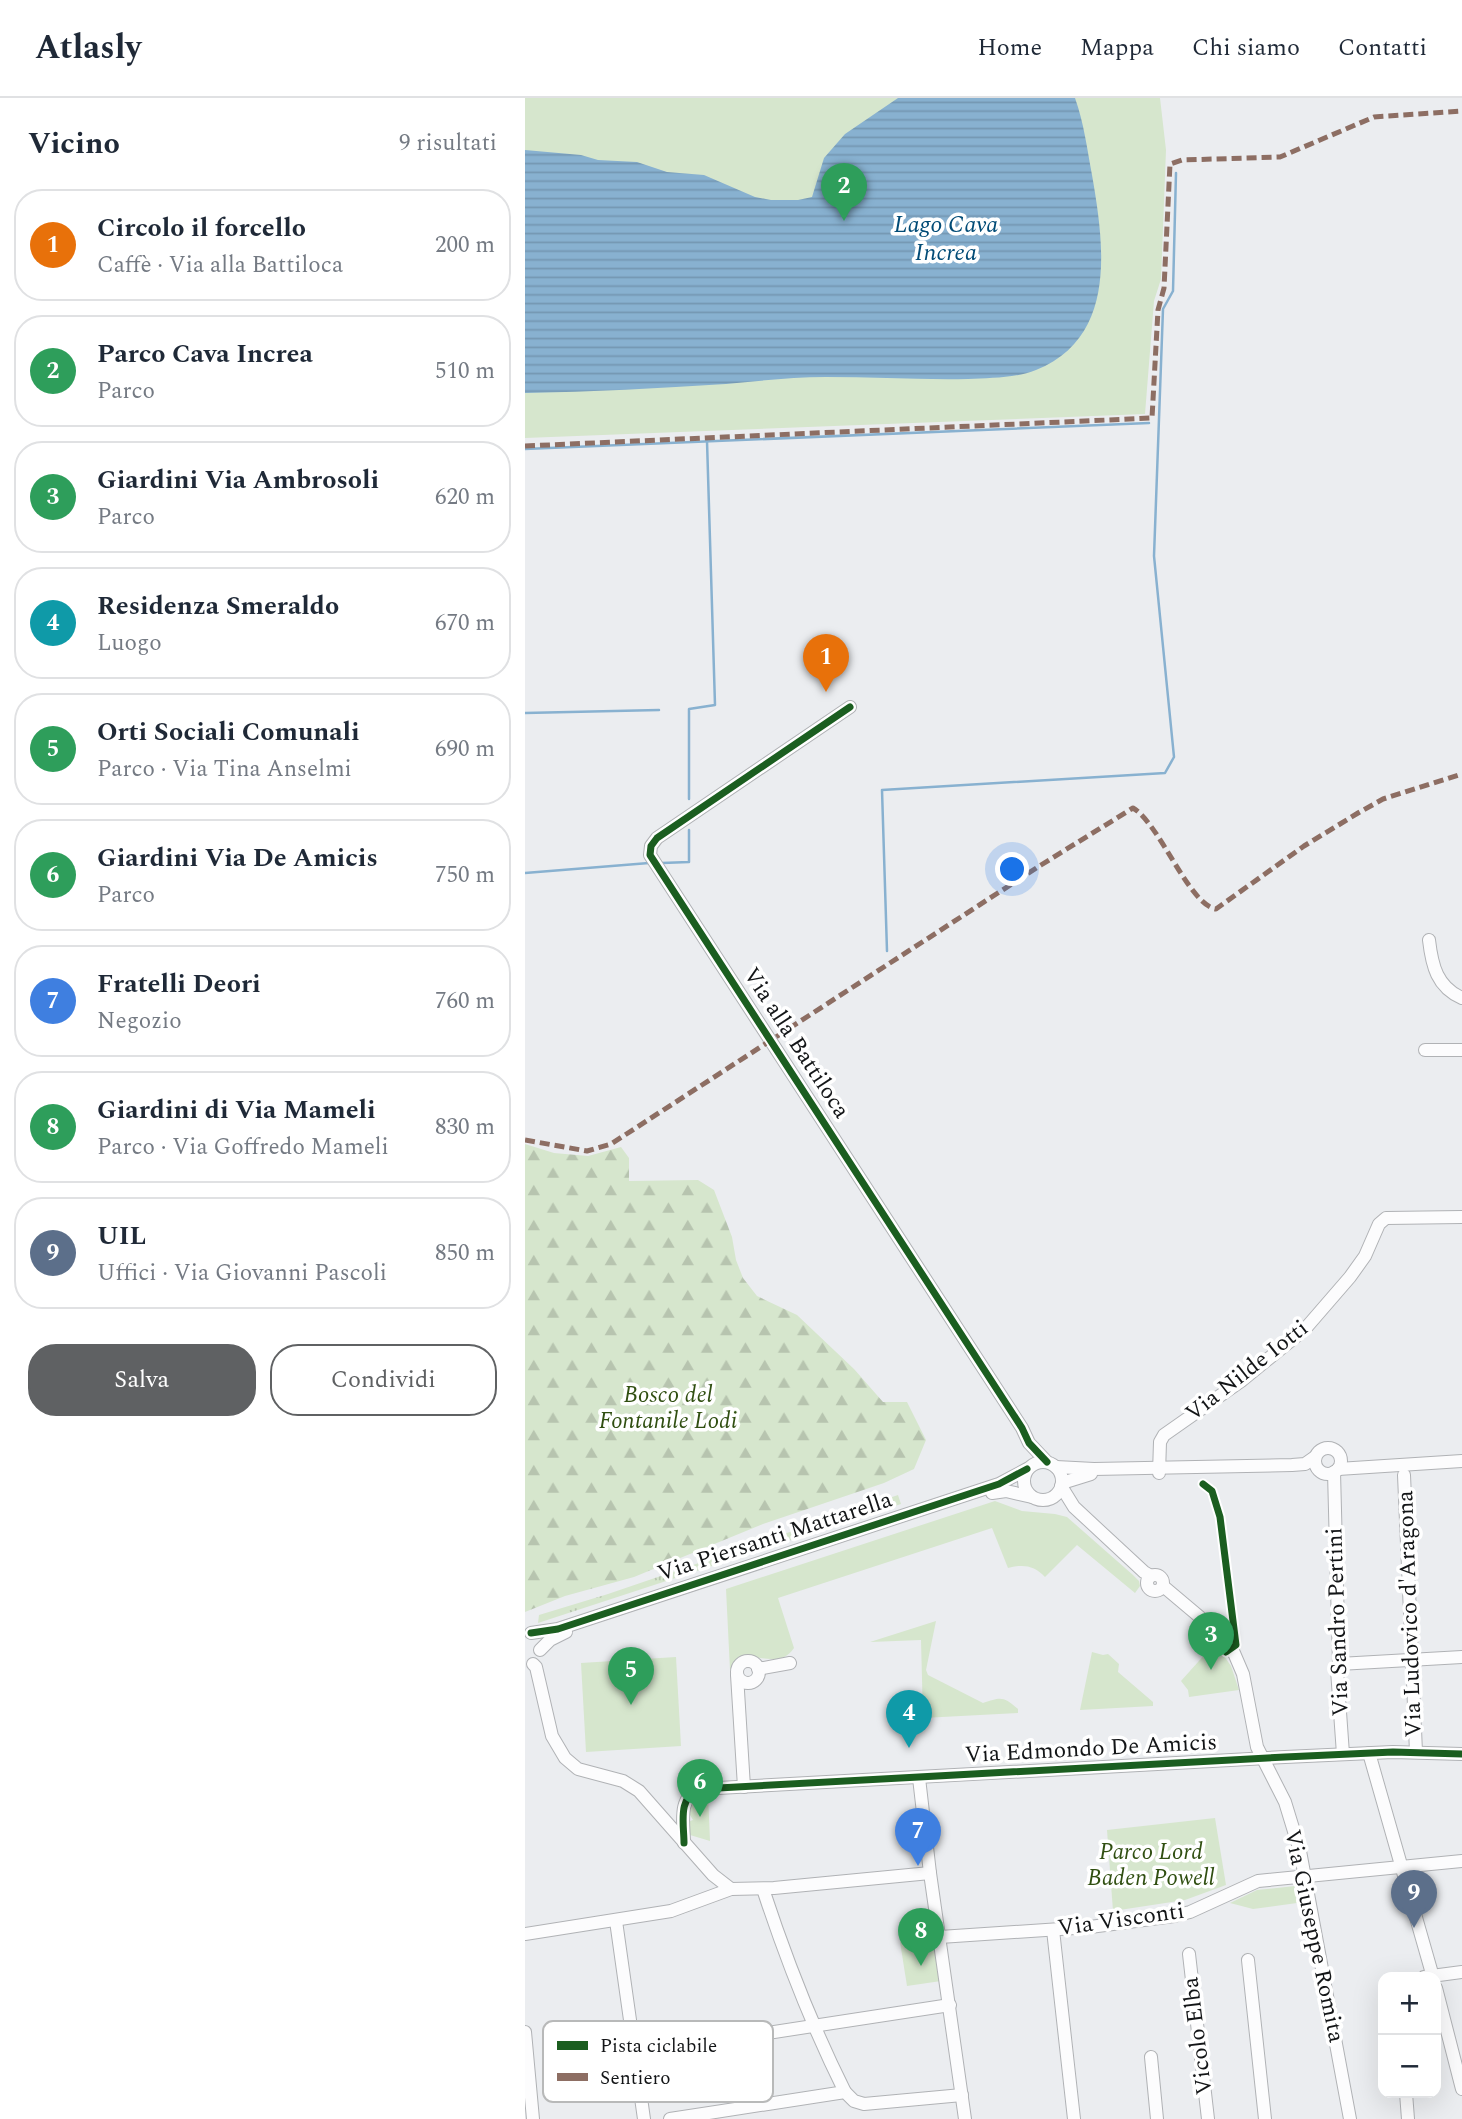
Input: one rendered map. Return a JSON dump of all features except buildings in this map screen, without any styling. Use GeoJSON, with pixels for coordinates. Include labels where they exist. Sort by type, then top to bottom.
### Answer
{"type":"FeatureCollection","features":[{"type":"Feature","properties":{"kind":"street","name":"Via alla Battiloca"},"geometry":{"type":"LineString","coordinates":[[850,707],[657,838],[649,851],[1022,1428],[1029,1443],[1052,1464]]}},
{"type":"Feature","properties":{"kind":"street"},"geometry":{"type":"LineString","coordinates":[[1429,940],[1439,980],[1448,990],[1462,998]]}},
{"type":"Feature","properties":{"kind":"street"},"geometry":{"type":"LineString","coordinates":[[1425,1050],[1462,1050]]}},
{"type":"Feature","properties":{"kind":"street","name":"Via Nilde Iotti"},"geometry":{"type":"LineString","coordinates":[[1159,1471],[1160,1442],[1164,1434],[1241,1381],[1297,1336],[1350,1277],[1364,1256],[1379,1224],[1386,1218],[1462,1217]]}},
{"type":"Feature","properties":{"kind":"street","name":"Via alla Battiloca"},"geometry":{"type":"LineString","coordinates":[[1028,1468],[1029,1443]]}},
{"type":"Feature","properties":{"kind":"street"},"geometry":{"type":"LineString","coordinates":[[1329,1467],[1356,1462],[1462,1455]]}},
{"type":"Feature","properties":{"kind":"street"},"geometry":{"type":"LineString","coordinates":[[1061,1485],[1090,1474],[1462,1461]]}},
{"type":"Feature","properties":{"kind":"street"},"geometry":{"type":"LineString","coordinates":[[1074,1507],[1032,1497],[1024,1484],[1028,1468],[1036,1463],[1090,1469],[1159,1471]]}},
{"type":"Feature","properties":{"kind":"street"},"geometry":{"type":"LineString","coordinates":[[1048,1499],[1057,1493],[1061,1485],[1061,1474],[1052,1464]]}},
{"type":"Feature","properties":{"kind":"street","name":"Via Sandro Pertini"},"geometry":{"type":"LineString","coordinates":[[1329,1467],[1333,1489],[1339,1664],[1337,1670],[1343,1754]]}},
{"type":"Feature","properties":{"kind":"street","name":"Via Piersanti Mattarella"},"geometry":{"type":"LineString","coordinates":[[528,1632],[558,1629],[999,1484],[1028,1468]]}},
{"type":"Feature","properties":{"kind":"street","name":"Via Ludovico d'Aragona"},"geometry":{"type":"LineString","coordinates":[[1404,1475],[1416,1752]]}},
{"type":"Feature","properties":{"kind":"street"},"geometry":{"type":"LineString","coordinates":[[1061,1485],[1074,1507]]}},
{"type":"Feature","properties":{"kind":"street","name":"Via Piersanti Mattarella"},"geometry":{"type":"LineString","coordinates":[[540,1650],[560,1634],[994,1492],[1006,1491],[1032,1497]]}},
{"type":"Feature","properties":{"kind":"street","name":"Via Giuseppe Romita"},"geometry":{"type":"LineString","coordinates":[[1074,1507],[1147,1576],[1161,1577],[1163,1590],[1215,1628],[1234,1653],[1246,1683],[1255,1740],[1261,1758],[1285,1802],[1305,1876],[1350,2119]]}},
{"type":"Feature","properties":{"kind":"street"},"geometry":{"type":"LineString","coordinates":[[528,1632],[538,1640],[540,1650],[529,1666],[536,1667],[553,1738],[563,1755],[578,1769],[623,1781],[639,1791],[717,1879],[731,1889]]}},
{"type":"Feature","properties":{"kind":"street"},"geometry":{"type":"LineString","coordinates":[[1339,1664],[1462,1657]]}},
{"type":"Feature","properties":{"kind":"street"},"geometry":{"type":"LineString","coordinates":[[744,1787],[741,1684],[737,1669],[744,1662],[751,1662],[758,1669]]}},
{"type":"Feature","properties":{"kind":"street"},"geometry":{"type":"LineString","coordinates":[[758,1669],[790,1663]]}},
{"type":"Feature","properties":{"kind":"street"},"geometry":{"type":"LineString","coordinates":[[741,1684],[757,1679],[758,1669]]}},
{"type":"Feature","properties":{"kind":"street"},"geometry":{"type":"LineString","coordinates":[[1369,1753],[1429,1972]]}},
{"type":"Feature","properties":{"kind":"street","name":"Via Edmondo De Amicis"},"geometry":{"type":"LineString","coordinates":[[684,1843],[684,1807],[688,1795],[700,1789],[1343,1754],[1462,1754]]}},
{"type":"Feature","properties":{"kind":"street"},"geometry":{"type":"LineString","coordinates":[[919,1778],[965,2119]]}},
{"type":"Feature","properties":{"kind":"street","name":"Via Visconti"},"geometry":{"type":"LineString","coordinates":[[940,1937],[1053,1930],[1180,1914],[1258,1881],[1462,1861]]}},
{"type":"Feature","properties":{"kind":"street"},"geometry":{"type":"LineString","coordinates":[[525,1934],[616,1921],[684,1907],[731,1889],[764,1889],[930,1873]]}},
{"type":"Feature","properties":{"kind":"street"},"geometry":{"type":"LineString","coordinates":[[764,1889],[788,1963],[813,2026],[845,2092],[853,2101],[864,2104],[962,2095]]}},
{"type":"Feature","properties":{"kind":"street"},"geometry":{"type":"LineString","coordinates":[[616,1921],[630,2021]]}},
{"type":"Feature","properties":{"kind":"street"},"geometry":{"type":"LineString","coordinates":[[1053,1930],[1074,2119]]}},
{"type":"Feature","properties":{"kind":"street","name":"Vicolo Elba"},"geometry":{"type":"LineString","coordinates":[[1189,1954],[1208,2119]]}},
{"type":"Feature","properties":{"kind":"street"},"geometry":{"type":"LineString","coordinates":[[1248,1960],[1265,2119]]}},
{"type":"Feature","properties":{"kind":"street"},"geometry":{"type":"LineString","coordinates":[[1441,1977],[1462,1972]]}},
{"type":"Feature","properties":{"kind":"street"},"geometry":{"type":"LineString","coordinates":[[773,2032],[950,2005]]}},
{"type":"Feature","properties":{"kind":"street"},"geometry":{"type":"LineString","coordinates":[[1441,2015],[1462,2089]]}},
{"type":"Feature","properties":{"kind":"street"},"geometry":{"type":"LineString","coordinates":[[525,2032],[533,2119]]}},
{"type":"Feature","properties":{"kind":"street"},"geometry":{"type":"LineString","coordinates":[[1151,2057],[1157,2119]]}},
{"type":"Feature","properties":{"kind":"street"},"geometry":{"type":"LineString","coordinates":[[670,2119],[845,2092]]}},
{"type":"Feature","properties":{"kind":"street"},"geometry":{"type":"LineString","coordinates":[[1406,2098],[1408,2119]]}},
{"type":"Feature","properties":{"kind":"street"},"geometry":{"type":"LineString","coordinates":[[525,2099],[527,2119]]}},
{"type":"Feature","properties":{"kind":"green space","name":"Lago Cava Increa"},"geometry":{"type":"Polygon","coordinates":[[[525,98],[1160,98],[1166,150],[1161,279],[1154,301],[1145,414],[525,438],[525,98]]]}},
{"type":"Feature","properties":{"kind":"green space","name":"Bosco del Fontanile Lodi"},"geometry":{"type":"Polygon","coordinates":[[[525,1144],[554,1153],[588,1156],[621,1147],[629,1158],[629,1181],[698,1180],[714,1190],[732,1237],[743,1278],[757,1296],[797,1315],[854,1369],[883,1402],[907,1402],[926,1440],[914,1469],[884,1483],[763,1524],[634,1577],[565,1596],[525,1612],[525,1144]]]}},
{"type":"Feature","properties":{"kind":"green space"},"geometry":{"type":"Polygon","coordinates":[[[898,1495],[901,1504],[538,1623],[539,1615],[898,1495]]]}},
{"type":"Feature","properties":{"kind":"green space"},"geometry":{"type":"Polygon","coordinates":[[[995,1501],[1022,1511],[1067,1517],[1133,1575],[1140,1586],[1135,1593],[1077,1545],[1045,1577],[1028,1566],[1008,1568],[992,1528],[778,1598],[794,1648],[782,1658],[739,1658],[730,1670],[726,1589],[995,1501]]]}},
{"type":"Feature","properties":{"kind":"green space"},"geometry":{"type":"Polygon","coordinates":[[[936,1621],[926,1670],[928,1675],[983,1703],[1005,1700],[1018,1709],[1018,1713],[923,1718],[921,1640],[870,1642],[936,1621]]]}},
{"type":"Feature","properties":{"kind":"green space"},"geometry":{"type":"Polygon","coordinates":[[[1215,1643],[1231,1666],[1239,1690],[1189,1697],[1188,1690],[1181,1681],[1215,1643]]]}},
{"type":"Feature","properties":{"kind":"green space"},"geometry":{"type":"Polygon","coordinates":[[[1092,1652],[1108,1654],[1119,1664],[1118,1672],[1153,1702],[1153,1706],[1080,1710],[1092,1652]]]}},
{"type":"Feature","properties":{"kind":"green space"},"geometry":{"type":"Polygon","coordinates":[[[676,1657],[681,1746],[586,1752],[581,1663],[676,1657]]]}},
{"type":"Feature","properties":{"kind":"green space"},"geometry":{"type":"Polygon","coordinates":[[[708,1793],[710,1841],[690,1835],[690,1821],[693,1820],[689,1804],[699,1794],[708,1793]]]}},
{"type":"Feature","properties":{"kind":"green space","name":"Parco Lord Baden Powell"},"geometry":{"type":"Polygon","coordinates":[[[1215,1818],[1226,1885],[1185,1900],[1113,1911],[1107,1830],[1215,1818]]]}},
{"type":"Feature","properties":{"kind":"green space"},"geometry":{"type":"Polygon","coordinates":[[[1295,1886],[1297,1903],[1253,1909],[1230,1903],[1257,1890],[1295,1886]]]}},
{"type":"Feature","properties":{"kind":"green space"},"geometry":{"type":"Polygon","coordinates":[[[934,1937],[941,1981],[907,1986],[900,1942],[934,1937]]]}},
{"type":"Feature","properties":{"kind":"water","name":"Lago Cava Increa"},"geometry":{"type":"Polygon","coordinates":[[[898,98],[1075,98],[1083,126],[1096,202],[1101,258],[1099,286],[1093,312],[1081,335],[1062,355],[1028,373],[994,378],[813,377],[726,384],[525,393],[525,150],[581,155],[598,160],[637,162],[667,172],[704,175],[755,197],[798,200],[812,197],[824,158],[845,134],[898,98]]]}},
{"type":"Feature","properties":{"kind":"waterway"},"geometry":{"type":"LineString","coordinates":[[887,951],[882,790],[1165,773],[1174,757],[1154,556],[1163,309],[1173,291],[1176,173]]}},
{"type":"Feature","properties":{"kind":"waterway"},"geometry":{"type":"LineString","coordinates":[[525,449],[1149,423]]}},
{"type":"Feature","properties":{"kind":"waterway"},"geometry":{"type":"LineString","coordinates":[[689,799],[689,709],[715,705],[707,441]]}},
{"type":"Feature","properties":{"kind":"waterway"},"geometry":{"type":"LineString","coordinates":[[525,713],[659,710]]}},
{"type":"Feature","properties":{"kind":"waterway"},"geometry":{"type":"LineString","coordinates":[[662,863],[689,862],[689,830]]}},
{"type":"Feature","properties":{"kind":"waterway"},"geometry":{"type":"LineString","coordinates":[[525,873],[649,863]]}},
{"type":"Feature","properties":{"kind":"marked path"},"geometry":{"type":"LineString","coordinates":[[525,446],[1152,418],[1158,310],[1164,288],[1170,164],[1182,160],[1280,157],[1374,117],[1462,111]]}},
{"type":"Feature","properties":{"kind":"marked path"},"geometry":{"type":"LineString","coordinates":[[525,1140],[587,1151],[611,1144],[1133,808],[1154,830],[1195,894],[1216,909],[1304,846],[1383,799],[1462,774]]}},
{"type":"Feature","properties":{"kind":"cycle path"},"geometry":{"type":"LineString","coordinates":[[850,707],[657,838],[651,846],[650,855],[1022,1428],[1029,1443],[1047,1462]]}},
{"type":"Feature","properties":{"kind":"cycle path"},"geometry":{"type":"LineString","coordinates":[[531,1633],[558,1629],[999,1484],[1027,1469]]}},
{"type":"Feature","properties":{"kind":"cycle path"},"geometry":{"type":"LineString","coordinates":[[1203,1484],[1212,1491],[1220,1517],[1236,1645],[1226,1652]]}},
{"type":"Feature","properties":{"kind":"cycle path"},"geometry":{"type":"LineString","coordinates":[[684,1843],[685,1805],[688,1798],[700,1789],[1393,1752],[1462,1754]]}},
{"type":"Feature","properties":{"kind":"place","name":"Parco Cava Increa"},"geometry":{"type":"Point","coordinates":[844,221]}},
{"type":"Feature","properties":{"kind":"place","name":"Circolo il forcello"},"geometry":{"type":"Point","coordinates":[826,692]}},
{"type":"Feature","properties":{"kind":"place","name":"Giardini Via Ambrosoli"},"geometry":{"type":"Point","coordinates":[1211,1670]}},
{"type":"Feature","properties":{"kind":"place","name":"Orti Sociali Comunali"},"geometry":{"type":"Point","coordinates":[631,1705]}},
{"type":"Feature","properties":{"kind":"place","name":"Residenza Smeraldo"},"geometry":{"type":"Point","coordinates":[909,1748]}},
{"type":"Feature","properties":{"kind":"place","name":"Giardini Via De Amicis"},"geometry":{"type":"Point","coordinates":[700,1817]}},
{"type":"Feature","properties":{"kind":"place","name":"Fratelli Deori"},"geometry":{"type":"Point","coordinates":[918,1866]}},
{"type":"Feature","properties":{"kind":"place","name":"UIL"},"geometry":{"type":"Point","coordinates":[1414,1928]}},
{"type":"Feature","properties":{"kind":"place","name":"Giardini di Via Mameli"},"geometry":{"type":"Point","coordinates":[921,1966]}}]}
